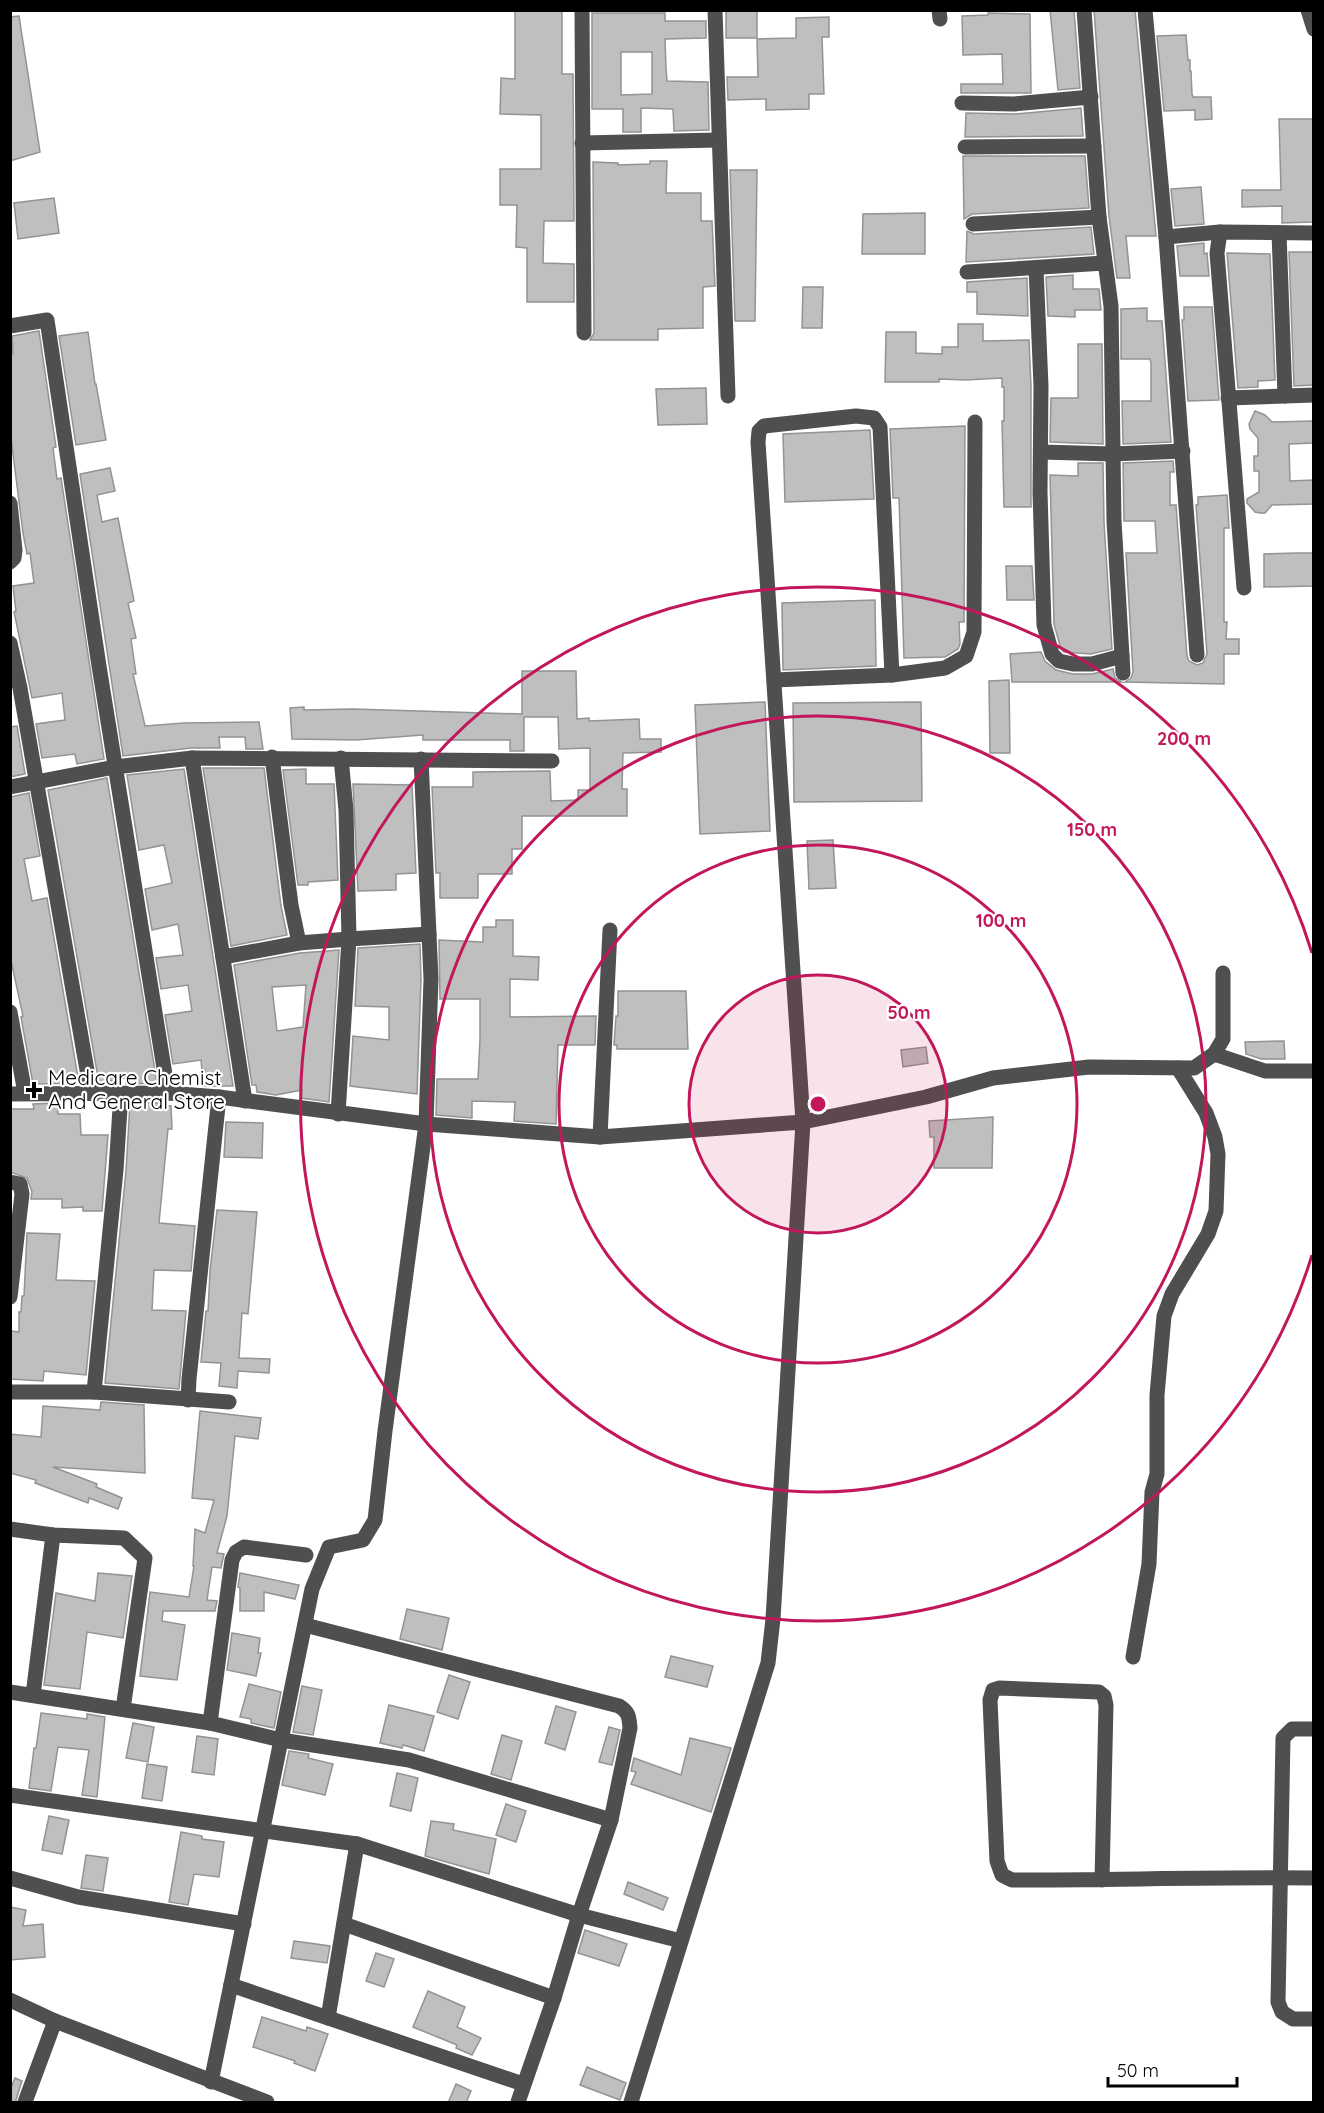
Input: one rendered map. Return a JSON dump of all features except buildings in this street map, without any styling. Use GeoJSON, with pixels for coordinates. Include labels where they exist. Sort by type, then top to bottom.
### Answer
{"type":"FeatureCollection","features":[{"type":"Feature","properties":{"kind":"street"},"geometry":{"type":"LineString","coordinates":[[582,10],[584,333]]}},
{"type":"Feature","properties":{"kind":"street"},"geometry":{"type":"LineString","coordinates":[[715,10],[728,396]]}},
{"type":"Feature","properties":{"kind":"street"},"geometry":{"type":"LineString","coordinates":[[1084,10],[1099,217],[1111,306],[1114,521],[1123,673]]}},
{"type":"Feature","properties":{"kind":"street"},"geometry":{"type":"LineString","coordinates":[[1145,10],[1166,237],[1197,655]]}},
{"type":"Feature","properties":{"kind":"street"},"geometry":{"type":"LineString","coordinates":[[1308,10],[1314,29]]}},
{"type":"Feature","properties":{"kind":"street"},"geometry":{"type":"LineString","coordinates":[[963,103],[1014,104],[1091,96]]}},
{"type":"Feature","properties":{"kind":"street"},"geometry":{"type":"LineString","coordinates":[[582,143],[718,140]]}},
{"type":"Feature","properties":{"kind":"street"},"geometry":{"type":"LineString","coordinates":[[965,147],[1094,146]]}},
{"type":"Feature","properties":{"kind":"street"},"geometry":{"type":"LineString","coordinates":[[973,224],[1099,217]]}},
{"type":"Feature","properties":{"kind":"street"},"geometry":{"type":"LineString","coordinates":[[1166,237],[1220,232],[1314,233]]}},
{"type":"Feature","properties":{"kind":"street"},"geometry":{"type":"LineString","coordinates":[[1220,232],[1217,253],[1244,588]]}},
{"type":"Feature","properties":{"kind":"street"},"geometry":{"type":"LineString","coordinates":[[1279,233],[1285,396]]}},
{"type":"Feature","properties":{"kind":"street"},"geometry":{"type":"LineString","coordinates":[[967,272],[1104,263]]}},
{"type":"Feature","properties":{"kind":"street"},"geometry":{"type":"LineString","coordinates":[[1036,268],[1041,386],[1044,625],[1052,654],[1059,661],[1092,664],[1122,656]]}},
{"type":"Feature","properties":{"kind":"street"},"geometry":{"type":"LineString","coordinates":[[10,326],[47,320],[115,767],[168,1093]]}},
{"type":"Feature","properties":{"kind":"street"},"geometry":{"type":"LineString","coordinates":[[1228,398],[1314,395]]}},
{"type":"Feature","properties":{"kind":"street"},"geometry":{"type":"LineString","coordinates":[[631,2103],[768,1663],[777,1572],[803,1122],[759,431],[764,426],[856,416],[874,418],[880,427],[892,675]]}},
{"type":"Feature","properties":{"kind":"street"},"geometry":{"type":"LineString","coordinates":[[774,680],[892,675],[945,668],[966,656],[974,632],[975,422]]}},
{"type":"Feature","properties":{"kind":"street"},"geometry":{"type":"LineString","coordinates":[[1041,453],[1113,454],[1183,451]]}},
{"type":"Feature","properties":{"kind":"street"},"geometry":{"type":"LineString","coordinates":[[10,503],[15,550],[10,562]]}},
{"type":"Feature","properties":{"kind":"street"},"geometry":{"type":"LineString","coordinates":[[10,643],[21,688],[91,1093]]}},
{"type":"Feature","properties":{"kind":"street"},"geometry":{"type":"LineString","coordinates":[[272,757],[291,905],[299,943]]}},
{"type":"Feature","properties":{"kind":"street"},"geometry":{"type":"LineString","coordinates":[[192,758],[245,1101]]}},
{"type":"Feature","properties":{"kind":"street"},"geometry":{"type":"LineString","coordinates":[[10,787],[115,767],[192,758],[552,761]]}},
{"type":"Feature","properties":{"kind":"street"},"geometry":{"type":"LineString","coordinates":[[338,1114],[349,939],[346,810],[341,758]]}},
{"type":"Feature","properties":{"kind":"street"},"geometry":{"type":"LineString","coordinates":[[212,2082],[312,1588],[329,1547],[363,1540],[375,1520],[426,1124],[431,979],[421,759]]}},
{"type":"Feature","properties":{"kind":"street"},"geometry":{"type":"LineString","coordinates":[[600,1137],[610,930]]}},
{"type":"Feature","properties":{"kind":"street"},"geometry":{"type":"LineString","coordinates":[[224,957],[299,943],[429,934]]}},
{"type":"Feature","properties":{"kind":"street"},"geometry":{"type":"LineString","coordinates":[[10,1012],[18,1093],[168,1093],[219,1097],[426,1124],[600,1137],[803,1122],[926,1097],[993,1078],[1089,1067],[1194,1068],[1214,1054],[1223,1039],[1223,973]]}},
{"type":"Feature","properties":{"kind":"street"},"geometry":{"type":"LineString","coordinates":[[1214,1054],[1265,1071],[1314,1071]]}},
{"type":"Feature","properties":{"kind":"street"},"geometry":{"type":"LineString","coordinates":[[1133,1657],[1149,1564],[1152,1492],[1157,1474],[1157,1395],[1164,1316],[1172,1294],[1208,1234],[1216,1211],[1218,1154],[1215,1137],[1206,1113],[1178,1068]]}},
{"type":"Feature","properties":{"kind":"street"},"geometry":{"type":"LineString","coordinates":[[94,1392],[116,1170],[121,1093]]}},
{"type":"Feature","properties":{"kind":"street"},"geometry":{"type":"LineString","coordinates":[[188,1400],[219,1097]]}},
{"type":"Feature","properties":{"kind":"street"},"geometry":{"type":"LineString","coordinates":[[10,1182],[20,1184],[22,1194],[10,1297]]}},
{"type":"Feature","properties":{"kind":"street"},"geometry":{"type":"LineString","coordinates":[[10,1392],[94,1392],[229,1402]]}},
{"type":"Feature","properties":{"kind":"street"},"geometry":{"type":"LineString","coordinates":[[10,1529],[53,1535],[124,1538],[145,1558],[123,1709]]}},
{"type":"Feature","properties":{"kind":"street"},"geometry":{"type":"LineString","coordinates":[[33,1695],[53,1535]]}},
{"type":"Feature","properties":{"kind":"street"},"geometry":{"type":"LineString","coordinates":[[210,1724],[232,1560],[236,1552],[244,1547],[306,1555]]}},
{"type":"Feature","properties":{"kind":"street"},"geometry":{"type":"LineString","coordinates":[[305,1625],[619,1706],[629,1715],[630,1728],[611,1820],[518,2103]]}},
{"type":"Feature","properties":{"kind":"street"},"geometry":{"type":"LineString","coordinates":[[1102,1880],[1106,1705],[1104,1696],[1099,1692],[999,1688],[993,1690],[990,1700],[997,1862],[1002,1875],[1012,1880],[1102,1880],[1314,1878]]}},
{"type":"Feature","properties":{"kind":"street"},"geometry":{"type":"LineString","coordinates":[[10,1692],[123,1709],[210,1724],[281,1740],[409,1760],[611,1820]]}},
{"type":"Feature","properties":{"kind":"street"},"geometry":{"type":"LineString","coordinates":[[1314,1730],[1292,1729],[1283,1738],[1278,2002],[1282,2012],[1293,2019],[1314,2019]]}},
{"type":"Feature","properties":{"kind":"street"},"geometry":{"type":"LineString","coordinates":[[10,1795],[357,1844],[579,1915],[681,1941]]}},
{"type":"Feature","properties":{"kind":"street"},"geometry":{"type":"LineString","coordinates":[[328,2018],[357,1844]]}},
{"type":"Feature","properties":{"kind":"street"},"geometry":{"type":"LineString","coordinates":[[10,1878],[78,1897],[244,1924]]}},
{"type":"Feature","properties":{"kind":"street"},"geometry":{"type":"LineString","coordinates":[[344,1924],[554,1998]]}},
{"type":"Feature","properties":{"kind":"street"},"geometry":{"type":"LineString","coordinates":[[231,1985],[523,2084]]}},
{"type":"Feature","properties":{"kind":"street"},"geometry":{"type":"LineString","coordinates":[[10,2000],[55,2021],[267,2103]]}},
{"type":"Feature","properties":{"kind":"street"},"geometry":{"type":"LineString","coordinates":[[25,2103],[55,2021]]}},
{"type":"Feature","properties":{"kind":"place","name":"Medicare Chemist And General Store"},"geometry":{"type":"Point","coordinates":[34,1090]}}]}
